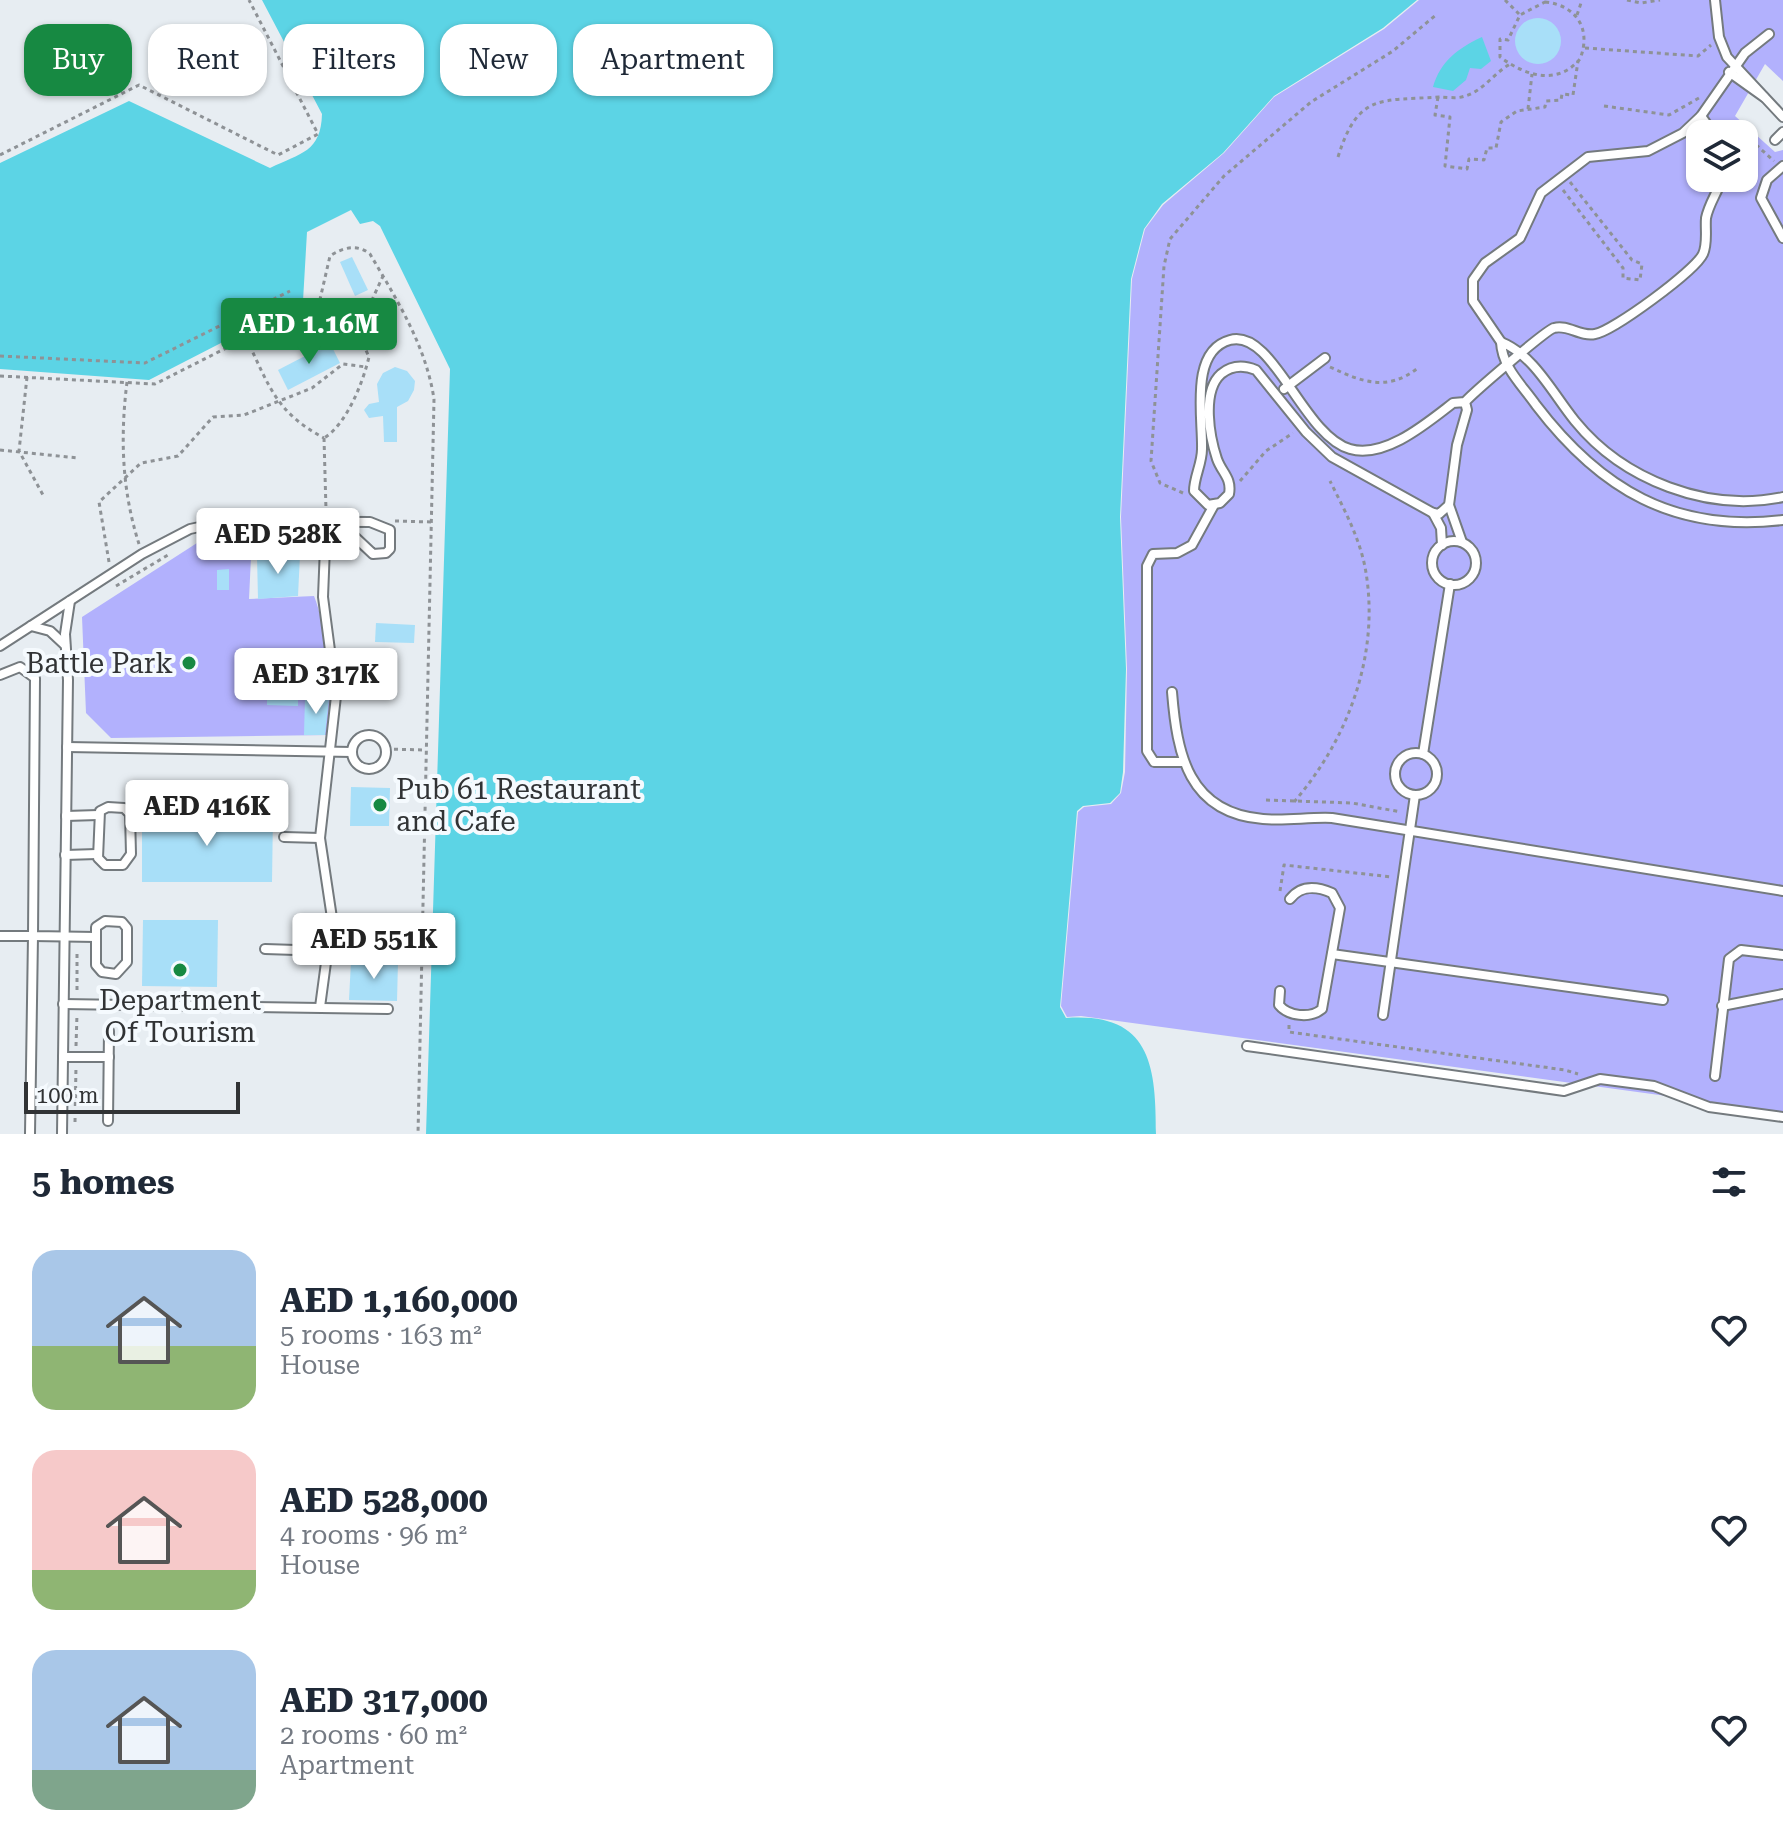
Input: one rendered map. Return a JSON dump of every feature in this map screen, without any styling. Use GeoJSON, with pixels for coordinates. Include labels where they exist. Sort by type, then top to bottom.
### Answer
{"type":"FeatureCollection","features":[{"type":"Feature","properties":{"kind":"lane"},"geometry":{"type":"LineString","coordinates":[[1715,0],[1719,37],[1732,69],[1783,117]]}},
{"type":"Feature","properties":{"kind":"lane"},"geometry":{"type":"LineString","coordinates":[[1769,34],[1732,69],[1701,116],[1683,133],[1660,147],[1635,154],[1594,155],[1556,181],[1536,200],[1520,238],[1485,263],[1473,280],[1473,301],[1501,342],[1507,366],[1580,457],[1628,492],[1683,515],[1713,521],[1783,520]]}},
{"type":"Feature","properties":{"kind":"lane"},"geometry":{"type":"LineString","coordinates":[[1701,116],[1704,120]]}},
{"type":"Feature","properties":{"kind":"lane"},"geometry":{"type":"LineString","coordinates":[[1775,140],[1783,132]]}},
{"type":"Feature","properties":{"kind":"lane"},"geometry":{"type":"LineString","coordinates":[[1782,167],[1767,180],[1761,198],[1783,238]]}},
{"type":"Feature","properties":{"kind":"lane"},"geometry":{"type":"LineString","coordinates":[[1214,505],[1197,498],[1194,482],[1201,464],[1203,377],[1212,350],[1223,342],[1250,340],[1262,348],[1326,437],[1353,450],[1385,446],[1453,403],[1465,402],[1486,380],[1523,355],[1556,327],[1588,335],[1606,331],[1652,297],[1703,254],[1707,217],[1717,192]]}},
{"type":"Feature","properties":{"kind":"lane"},"geometry":{"type":"LineString","coordinates":[[1501,342],[1523,355],[1599,445],[1650,479],[1708,498],[1738,501],[1783,497]]}},
{"type":"Feature","properties":{"kind":"lane"},"geometry":{"type":"LineString","coordinates":[[1277,395],[1322,360]]}},
{"type":"Feature","properties":{"kind":"lane"},"geometry":{"type":"LineString","coordinates":[[1182,762],[1154,762],[1147,751],[1147,566],[1153,554],[1177,553],[1192,545],[1214,505],[1229,494],[1229,480],[1216,458],[1211,430],[1210,398],[1215,380],[1229,369],[1248,367],[1264,376],[1303,428],[1347,468],[1433,513],[1439,514],[1449,505]]}},
{"type":"Feature","properties":{"kind":"lane"},"geometry":{"type":"LineString","coordinates":[[1462,542],[1442,545],[1436,551],[1433,567],[1436,575],[1450,584],[1460,584],[1474,573],[1475,554],[1462,542],[1449,505],[1457,445],[1467,410],[1465,402]]}},
{"type":"Feature","properties":{"kind":"lane"},"geometry":{"type":"LineString","coordinates":[[1433,513],[1441,528],[1442,545]]}},
{"type":"Feature","properties":{"kind":"lane"},"geometry":{"type":"LineString","coordinates":[[320,1007],[331,906],[320,838],[332,751],[335,682],[323,597],[326,522]]}},
{"type":"Feature","properties":{"kind":"lane"},"geometry":{"type":"LineString","coordinates":[[0,646],[142,554],[173,536],[208,524],[326,522],[380,524],[390,530],[393,542],[386,553],[379,555],[367,550],[341,524]]}},
{"type":"Feature","properties":{"kind":"lane"},"geometry":{"type":"LineString","coordinates":[[1423,754],[1450,584]]}},
{"type":"Feature","properties":{"kind":"lane"},"geometry":{"type":"LineString","coordinates":[[62,1134],[67,747],[65,646],[70,601]]}},
{"type":"Feature","properties":{"kind":"lane"},"geometry":{"type":"LineString","coordinates":[[31,626],[50,631],[65,646]]}},
{"type":"Feature","properties":{"kind":"lane"},"geometry":{"type":"LineString","coordinates":[[0,675],[20,667],[35,678],[30,1134]]}},
{"type":"Feature","properties":{"kind":"lane"},"geometry":{"type":"LineString","coordinates":[[1172,692],[1175,737],[1182,762],[1210,799],[1242,815],[1277,820],[1332,818],[1783,891]]}},
{"type":"Feature","properties":{"kind":"lane"},"geometry":{"type":"LineString","coordinates":[[368,735],[379,738],[386,749],[384,760],[370,769],[355,762],[352,752],[356,740],[368,735]]}},
{"type":"Feature","properties":{"kind":"lane"},"geometry":{"type":"LineString","coordinates":[[67,747],[352,752]]}},
{"type":"Feature","properties":{"kind":"lane"},"geometry":{"type":"LineString","coordinates":[[1423,754],[1436,768],[1436,781],[1427,791],[1415,795],[1403,790],[1395,773],[1404,757],[1423,754]]}},
{"type":"Feature","properties":{"kind":"lane"},"geometry":{"type":"LineString","coordinates":[[1383,1015],[1415,795]]}},
{"type":"Feature","properties":{"kind":"lane"},"geometry":{"type":"LineString","coordinates":[[66,816],[98,815],[108,807],[128,810],[131,854],[127,862],[118,866],[105,865],[97,854],[98,815]]}},
{"type":"Feature","properties":{"kind":"lane"},"geometry":{"type":"LineString","coordinates":[[284,837],[320,838]]}},
{"type":"Feature","properties":{"kind":"lane"},"geometry":{"type":"LineString","coordinates":[[65,855],[97,854]]}},
{"type":"Feature","properties":{"kind":"lane"},"geometry":{"type":"LineString","coordinates":[[1280,991],[1279,1005],[1291,1013],[1310,1015],[1322,1009],[1340,908],[1337,897],[1326,890],[1306,888],[1290,899]]}},
{"type":"Feature","properties":{"kind":"lane"},"geometry":{"type":"LineString","coordinates":[[101,922],[125,925],[127,962],[116,974],[98,970],[96,937],[96,927],[101,922]]}},
{"type":"Feature","properties":{"kind":"lane"},"geometry":{"type":"LineString","coordinates":[[0,936],[96,937]]}},
{"type":"Feature","properties":{"kind":"lane"},"geometry":{"type":"LineString","coordinates":[[265,949],[327,951]]}},
{"type":"Feature","properties":{"kind":"lane"},"geometry":{"type":"LineString","coordinates":[[1715,1076],[1727,967],[1734,953],[1749,950],[1783,955]]}},
{"type":"Feature","properties":{"kind":"lane"},"geometry":{"type":"LineString","coordinates":[[1332,954],[1663,1000]]}},
{"type":"Feature","properties":{"kind":"lane"},"geometry":{"type":"LineString","coordinates":[[1722,1006],[1783,994]]}},
{"type":"Feature","properties":{"kind":"lane"},"geometry":{"type":"LineString","coordinates":[[63,1004],[388,1009]]}},
{"type":"Feature","properties":{"kind":"lane"},"geometry":{"type":"LineString","coordinates":[[108,1121],[109,1031]]}},
{"type":"Feature","properties":{"kind":"lane"},"geometry":{"type":"LineString","coordinates":[[1247,1046],[1564,1091],[1593,1080],[1654,1086],[1709,1107],[1783,1117]]}},
{"type":"Feature","properties":{"kind":"lane"},"geometry":{"type":"LineString","coordinates":[[63,1057],[109,1057]]}},
{"type":"Feature","properties":{"kind":"path"},"geometry":{"type":"LineString","coordinates":[[0,155],[139,85],[278,155],[318,134],[249,0]]}},
{"type":"Feature","properties":{"kind":"path"},"geometry":{"type":"LineString","coordinates":[[1505,0],[1520,15]]}},
{"type":"Feature","properties":{"kind":"path"},"geometry":{"type":"LineString","coordinates":[[1577,15],[1582,0]]}},
{"type":"Feature","properties":{"kind":"path"},"geometry":{"type":"LineString","coordinates":[[1627,0],[1641,3],[1660,0]]}},
{"type":"Feature","properties":{"kind":"path"},"geometry":{"type":"LineString","coordinates":[[1438,97],[1435,115],[1450,117],[1445,166],[1467,169],[1469,159],[1484,160],[1487,148],[1496,148],[1501,122],[1517,111],[1545,107],[1546,101],[1561,100],[1562,94],[1573,95],[1578,61],[1585,48],[1584,31],[1577,15],[1557,3],[1545,2],[1520,15],[1508,40],[1500,39],[1500,57],[1532,74],[1563,74],[1578,61]]}},
{"type":"Feature","properties":{"kind":"path"},"geometry":{"type":"LineString","coordinates":[[1197,498],[1160,483],[1151,461],[1164,266],[1170,239],[1224,176],[1261,142],[1311,102],[1393,51],[1437,14]]}},
{"type":"Feature","properties":{"kind":"path"},"geometry":{"type":"LineString","coordinates":[[1585,48],[1698,56],[1719,37]]}},
{"type":"Feature","properties":{"kind":"path"},"geometry":{"type":"LineString","coordinates":[[1338,157],[1348,126],[1363,110],[1382,101],[1466,96],[1487,84],[1510,64]]}},
{"type":"Feature","properties":{"kind":"path"},"geometry":{"type":"LineString","coordinates":[[1528,109],[1532,74]]}},
{"type":"Feature","properties":{"kind":"path"},"geometry":{"type":"LineString","coordinates":[[1604,106],[1669,115],[1719,86]]}},
{"type":"Feature","properties":{"kind":"path"},"geometry":{"type":"LineString","coordinates":[[1758,146],[1782,167]]}},
{"type":"Feature","properties":{"kind":"path"},"geometry":{"type":"LineString","coordinates":[[1564,174],[1632,260],[1642,264],[1640,280],[1652,297]]}},
{"type":"Feature","properties":{"kind":"path"},"geometry":{"type":"LineString","coordinates":[[1556,181],[1623,268],[1623,278],[1640,280]]}},
{"type":"Feature","properties":{"kind":"path"},"geometry":{"type":"LineString","coordinates":[[318,308],[326,263],[337,251],[363,248],[383,276],[430,369],[434,399],[418,1134]]}},
{"type":"Feature","properties":{"kind":"path"},"geometry":{"type":"LineString","coordinates":[[355,337],[383,276]]}},
{"type":"Feature","properties":{"kind":"path"},"geometry":{"type":"LineString","coordinates":[[0,356],[145,363],[290,291]]}},
{"type":"Feature","properties":{"kind":"path"},"geometry":{"type":"LineString","coordinates":[[318,308],[355,337],[368,352],[367,367],[339,424],[324,438],[326,522]]}},
{"type":"Feature","properties":{"kind":"path"},"geometry":{"type":"LineString","coordinates":[[0,376],[159,382],[246,338],[318,308]]}},
{"type":"Feature","properties":{"kind":"path"},"geometry":{"type":"LineString","coordinates":[[246,338],[277,401],[297,424],[324,438]]}},
{"type":"Feature","properties":{"kind":"path"},"geometry":{"type":"LineString","coordinates":[[1322,360],[1372,384],[1401,379],[1418,368]]}},
{"type":"Feature","properties":{"kind":"path"},"geometry":{"type":"LineString","coordinates":[[111,574],[99,502],[141,463],[178,456],[213,417],[244,415],[312,388],[343,364],[367,367]]}},
{"type":"Feature","properties":{"kind":"path"},"geometry":{"type":"LineString","coordinates":[[27,377],[19,451],[43,495]]}},
{"type":"Feature","properties":{"kind":"path"},"geometry":{"type":"LineString","coordinates":[[127,382],[123,414],[124,478],[142,554]]}},
{"type":"Feature","properties":{"kind":"path"},"geometry":{"type":"LineString","coordinates":[[1229,494],[1266,451],[1303,428]]}},
{"type":"Feature","properties":{"kind":"path"},"geometry":{"type":"LineString","coordinates":[[0,450],[78,458]]}},
{"type":"Feature","properties":{"kind":"path"},"geometry":{"type":"LineString","coordinates":[[1294,802],[1310,783],[1341,731],[1357,693],[1369,629],[1365,567],[1357,539],[1330,481]]}},
{"type":"Feature","properties":{"kind":"path"},"geometry":{"type":"LineString","coordinates":[[380,524],[432,522]]}},
{"type":"Feature","properties":{"kind":"path"},"geometry":{"type":"LineString","coordinates":[[109,590],[171,553]]}},
{"type":"Feature","properties":{"kind":"path"},"geometry":{"type":"LineString","coordinates":[[386,749],[427,750]]}},
{"type":"Feature","properties":{"kind":"path"},"geometry":{"type":"LineString","coordinates":[[1266,800],[1352,803],[1412,814]]}},
{"type":"Feature","properties":{"kind":"path"},"geometry":{"type":"LineString","coordinates":[[1280,891],[1284,865],[1403,878]]}},
{"type":"Feature","properties":{"kind":"path"},"geometry":{"type":"LineString","coordinates":[[75,1134],[77,936]]}},
{"type":"Feature","properties":{"kind":"path"},"geometry":{"type":"LineString","coordinates":[[1291,1013],[1289,1032],[1565,1070],[1593,1080]]}},
{"type":"Feature","properties":{"kind":"shaded area"},"geometry":{"type":"Polygon","coordinates":[[[262,0],[1417,0],[1383,28],[1274,96],[1223,153],[1162,204],[1144,229],[1131,279],[1120,517],[1126,669],[1123,772],[1120,793],[1110,803],[1083,806],[1077,811],[1060,1007],[1066,1018],[1094,1018],[1116,1024],[1132,1034],[1143,1048],[1154,1086],[1156,1134],[426,1134],[450,369],[380,226],[373,221],[360,224],[351,210],[307,232],[303,301],[149,380],[0,369],[0,163],[129,101],[270,168],[307,150],[318,136],[322,114],[313,96],[424,96],[424,24],[283,24],[283,40],[262,0]]]}},
{"type":"Feature","properties":{"kind":"shaded area"},"geometry":{"type":"Polygon","coordinates":[[[1419,0],[1783,0],[1783,81],[1765,64],[1735,116],[1739,120],[1686,120],[1686,192],[1758,192],[1758,137],[1775,152],[1783,150],[1783,1112],[1081,1016],[1067,1017],[1061,1006],[1078,812],[1084,807],[1111,804],[1121,793],[1125,772],[1127,669],[1121,517],[1132,279],[1145,229],[1163,205],[1224,153],[1274,97],[1384,29],[1419,0]]]}},
{"type":"Feature","properties":{"kind":"shaded area"},"geometry":{"type":"Polygon","coordinates":[[[1482,37],[1491,61],[1481,69],[1470,68],[1466,80],[1453,91],[1433,87],[1440,70],[1451,57],[1482,37]]]}},
{"type":"Feature","properties":{"kind":"shaded area"},"geometry":{"type":"Polygon","coordinates":[[[252,536],[249,599],[314,596],[323,627],[328,664],[330,735],[111,738],[86,713],[82,617],[197,543],[252,536]]]}},
{"type":"Feature","properties":{"kind":"building"},"geometry":{"type":"Polygon","coordinates":[[[1538,18],[1554,25],[1561,41],[1554,57],[1538,64],[1522,57],[1515,41],[1522,25],[1538,18]]]}},
{"type":"Feature","properties":{"kind":"building"},"geometry":{"type":"Polygon","coordinates":[[[352,257],[368,290],[355,296],[340,262],[352,257]]]}},
{"type":"Feature","properties":{"kind":"building"},"geometry":{"type":"Polygon","coordinates":[[[330,343],[340,363],[288,390],[278,370],[330,343]]]}},
{"type":"Feature","properties":{"kind":"building"},"geometry":{"type":"Polygon","coordinates":[[[395,367],[407,371],[415,381],[414,390],[408,401],[397,407],[397,442],[384,442],[383,416],[369,418],[364,410],[369,404],[379,402],[377,384],[383,373],[395,367]]]}},
{"type":"Feature","properties":{"kind":"building"},"geometry":{"type":"Polygon","coordinates":[[[300,555],[298,596],[258,599],[257,556],[300,555]]]}},
{"type":"Feature","properties":{"kind":"building"},"geometry":{"type":"Polygon","coordinates":[[[229,569],[229,590],[217,590],[217,570],[229,569]]]}},
{"type":"Feature","properties":{"kind":"building"},"geometry":{"type":"Polygon","coordinates":[[[376,623],[415,625],[414,643],[375,642],[376,623]]]}},
{"type":"Feature","properties":{"kind":"building"},"geometry":{"type":"Polygon","coordinates":[[[267,693],[298,694],[298,706],[267,705],[267,693]]]}},
{"type":"Feature","properties":{"kind":"building"},"geometry":{"type":"Polygon","coordinates":[[[305,697],[329,698],[325,735],[304,735],[305,697]]]}},
{"type":"Feature","properties":{"kind":"building"},"geometry":{"type":"Polygon","coordinates":[[[351,787],[390,788],[389,826],[350,826],[351,787]]]}},
{"type":"Feature","properties":{"kind":"building"},"geometry":{"type":"Polygon","coordinates":[[[142,814],[273,814],[272,882],[142,882],[142,814]]]}},
{"type":"Feature","properties":{"kind":"building","name":"Department Of Tourism"},"geometry":{"type":"Polygon","coordinates":[[[143,920],[218,920],[217,987],[142,986],[143,920]]]}},
{"type":"Feature","properties":{"kind":"building"},"geometry":{"type":"Polygon","coordinates":[[[351,961],[398,962],[397,1001],[349,1000],[351,961]]]}},
{"type":"Feature","properties":{"kind":"place","name":"Battle Park"},"geometry":{"type":"Point","coordinates":[189,663]}},
{"type":"Feature","properties":{"kind":"place","name":"Pub 61 Restaurant and Cafe"},"geometry":{"type":"Point","coordinates":[380,805]}},
{"type":"Feature","properties":{"kind":"place","name":"Department Of Tourism"},"geometry":{"type":"Point","coordinates":[180,970]}}]}
